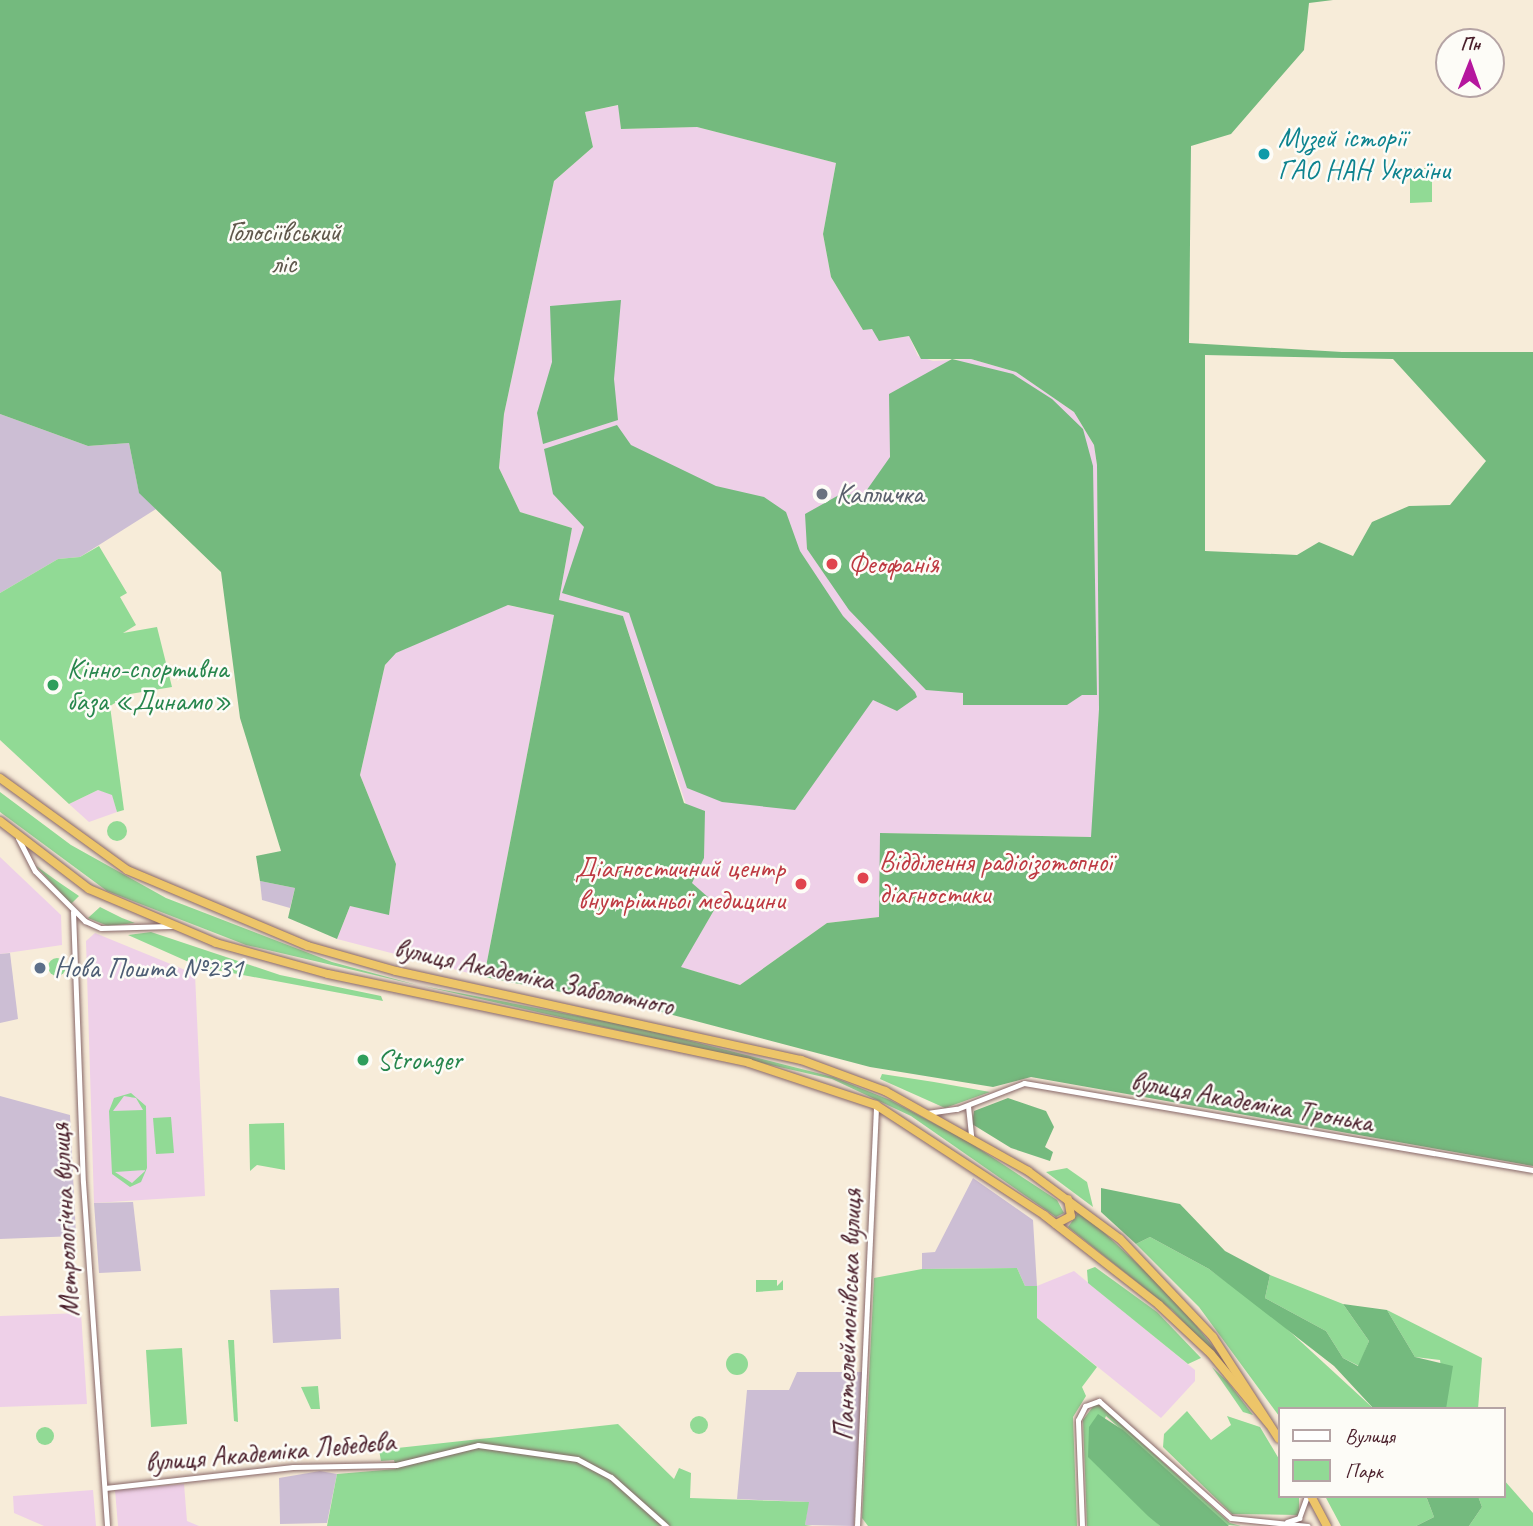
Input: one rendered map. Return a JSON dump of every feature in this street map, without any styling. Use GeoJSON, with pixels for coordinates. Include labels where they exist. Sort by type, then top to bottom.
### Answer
{"type":"FeatureCollection","features":[{"type":"Feature","properties":{"kind":"highway","name":"вулиця Академіка Заболотного"},"geometry":{"type":"LineString","coordinates":[[0,778],[5,786],[127,870],[308,946],[396,971],[801,1060],[927,1113],[971,1137],[1069,1199],[1141,1258],[1194,1315],[1249,1384],[1278,1437]]}},
{"type":"Feature","properties":{"kind":"highway","name":"вулиця Академіка Заболотного"},"geometry":{"type":"LineString","coordinates":[[0,821],[18,838],[89,889],[171,926],[328,974],[784,1072],[876,1105],[1056,1224],[1186,1329],[1273,1429]]}},
{"type":"Feature","properties":{"kind":"highway"},"geometry":{"type":"LineString","coordinates":[[1056,1224],[1071,1216],[1069,1199]]}},
{"type":"Feature","properties":{"kind":"highway"},"geometry":{"type":"LineString","coordinates":[[1310,1498],[1327,1526]]}},
{"type":"Feature","properties":{"kind":"street"},"geometry":{"type":"LineString","coordinates":[[18,838],[36,870],[73,912],[101,928],[171,926]]}},
{"type":"Feature","properties":{"kind":"street","name":"Метрологічна вулиця"},"geometry":{"type":"LineString","coordinates":[[73,912],[82,1182],[107,1526]]}},
{"type":"Feature","properties":{"kind":"street","name":"вулиця Академіка Тронька"},"geometry":{"type":"LineString","coordinates":[[927,1113],[968,1105],[1024,1083],[1533,1170]]}},
{"type":"Feature","properties":{"kind":"street","name":"Пантелеймонівська вулиця"},"geometry":{"type":"LineString","coordinates":[[857,1526],[876,1105]]}},
{"type":"Feature","properties":{"kind":"street"},"geometry":{"type":"LineString","coordinates":[[968,1105],[971,1137]]}},
{"type":"Feature","properties":{"kind":"street"},"geometry":{"type":"LineString","coordinates":[[1082,1526],[1079,1420],[1085,1406],[1099,1401],[1231,1518],[1308,1526]]}},
{"type":"Feature","properties":{"kind":"street","name":"вулиця Академіка Лебедєва"},"geometry":{"type":"LineString","coordinates":[[104,1488],[293,1467],[396,1465],[478,1445],[578,1459],[611,1477],[666,1526]]}},
{"type":"Feature","properties":{"kind":"street"},"geometry":{"type":"LineString","coordinates":[[1281,1523],[1299,1518],[1308,1498]]}},
{"type":"Feature","properties":{"kind":"shaded area","name":"Феофанія"},"geometry":{"type":"Polygon","coordinates":[[[619,105],[621,129],[697,127],[836,163],[823,234],[831,277],[863,330],[872,328],[880,341],[909,336],[918,356],[933,361],[971,359],[1016,372],[1074,412],[1094,445],[1097,465],[1099,709],[1092,837],[881,833],[879,917],[827,923],[740,985],[680,967],[717,905],[691,883],[704,858],[623,616],[559,600],[572,528],[520,512],[499,468],[504,414],[554,181],[593,147],[585,112],[619,105]]]}},
{"type":"Feature","properties":{"kind":"shaded area"},"geometry":{"type":"Polygon","coordinates":[[[0,414],[88,446],[129,443],[139,492],[156,509],[80,557],[58,559],[0,593],[0,414]]]}},
{"type":"Feature","properties":{"kind":"shaded area"},"geometry":{"type":"Polygon","coordinates":[[[507,605],[554,615],[484,977],[337,939],[350,906],[389,914],[396,864],[360,775],[385,665],[395,653],[507,605]]]}},
{"type":"Feature","properties":{"kind":"shaded area"},"geometry":{"type":"Polygon","coordinates":[[[98,790],[112,794],[117,812],[89,822],[69,804],[98,790]]]}},
{"type":"Feature","properties":{"kind":"shaded area"},"geometry":{"type":"Polygon","coordinates":[[[0,857],[61,915],[62,945],[0,954],[0,857]]]}},
{"type":"Feature","properties":{"kind":"shaded area"},"geometry":{"type":"Polygon","coordinates":[[[260,881],[295,888],[290,908],[262,900],[260,881]]]}},
{"type":"Feature","properties":{"kind":"shaded area"},"geometry":{"type":"Polygon","coordinates":[[[95,933],[195,974],[205,1196],[94,1203],[86,941],[95,933]]]}},
{"type":"Feature","properties":{"kind":"shaded area"},"geometry":{"type":"Polygon","coordinates":[[[10,953],[18,1019],[0,1023],[0,954],[10,953]]]}},
{"type":"Feature","properties":{"kind":"shaded area"},"geometry":{"type":"Polygon","coordinates":[[[0,1096],[70,1115],[76,1236],[0,1239],[0,1096]]]}},
{"type":"Feature","properties":{"kind":"shaded area"},"geometry":{"type":"Polygon","coordinates":[[[973,1178],[1033,1220],[1037,1286],[1025,1286],[1017,1268],[922,1269],[922,1253],[935,1252],[973,1178]]]}},
{"type":"Feature","properties":{"kind":"shaded area"},"geometry":{"type":"Polygon","coordinates":[[[133,1202],[141,1271],[99,1273],[94,1203],[133,1202]]]}},
{"type":"Feature","properties":{"kind":"shaded area"},"geometry":{"type":"Polygon","coordinates":[[[1074,1271],[1195,1370],[1195,1381],[1161,1418],[1037,1318],[1037,1286],[1074,1271]]]}},
{"type":"Feature","properties":{"kind":"shaded area"},"geometry":{"type":"Polygon","coordinates":[[[339,1288],[341,1339],[273,1343],[270,1290],[339,1288]]]}},
{"type":"Feature","properties":{"kind":"shaded area"},"geometry":{"type":"Polygon","coordinates":[[[81,1313],[87,1404],[0,1407],[0,1316],[81,1313]]]}},
{"type":"Feature","properties":{"kind":"shaded area"},"geometry":{"type":"Polygon","coordinates":[[[797,1372],[862,1372],[854,1526],[805,1525],[808,1502],[737,1499],[747,1390],[789,1390],[797,1372]]]}},
{"type":"Feature","properties":{"kind":"shaded area"},"geometry":{"type":"Polygon","coordinates":[[[320,1471],[337,1474],[327,1523],[280,1524],[279,1478],[320,1471]]]}},
{"type":"Feature","properties":{"kind":"shaded area"},"geometry":{"type":"Polygon","coordinates":[[[184,1484],[187,1521],[199,1526],[118,1526],[115,1490],[184,1484]]]}},
{"type":"Feature","properties":{"kind":"shaded area"},"geometry":{"type":"Polygon","coordinates":[[[93,1490],[96,1526],[44,1526],[14,1513],[13,1496],[93,1490]]]}},
{"type":"Feature","properties":{"kind":"green space","name":"Голосіївський ліс"},"geometry":{"type":"Polygon","coordinates":[[[0,0],[1333,0],[1309,3],[1304,50],[1231,134],[1191,146],[1189,343],[1342,352],[1533,352],[1533,1166],[1031,1077],[993,1087],[870,1067],[650,1009],[484,977],[554,615],[508,605],[396,653],[385,665],[360,775],[396,864],[389,915],[350,906],[337,939],[288,918],[295,888],[260,881],[256,856],[281,851],[240,718],[221,572],[139,493],[129,443],[88,446],[0,414],[0,0]],[[618,105],[585,112],[593,147],[554,181],[504,414],[499,468],[520,512],[572,528],[559,600],[623,616],[684,803],[705,811],[704,858],[692,883],[717,905],[681,967],[740,985],[827,923],[879,917],[880,833],[1091,837],[1099,709],[1097,465],[1094,445],[1074,412],[1016,372],[971,359],[921,359],[909,336],[879,341],[872,329],[863,330],[831,277],[823,234],[836,163],[697,127],[621,129],[618,105]],[[1205,355],[1205,551],[1297,555],[1319,542],[1353,556],[1372,522],[1409,506],[1450,505],[1486,461],[1393,359],[1205,355]]]}},
{"type":"Feature","properties":{"kind":"green space"},"geometry":{"type":"Polygon","coordinates":[[[1410,168],[1432,168],[1432,202],[1410,203],[1410,168]]]}},
{"type":"Feature","properties":{"kind":"green space"},"geometry":{"type":"Polygon","coordinates":[[[621,300],[614,379],[618,420],[543,444],[537,413],[552,362],[550,306],[621,300]]]}},
{"type":"Feature","properties":{"kind":"green space"},"geometry":{"type":"Polygon","coordinates":[[[952,359],[1013,374],[1052,399],[1083,429],[1093,466],[1097,695],[1082,695],[1067,705],[963,705],[963,693],[926,690],[849,610],[807,549],[805,514],[839,495],[864,494],[890,457],[889,394],[952,359]]]}},
{"type":"Feature","properties":{"kind":"green space"},"geometry":{"type":"Polygon","coordinates":[[[617,425],[631,445],[716,486],[764,497],[786,512],[800,551],[843,616],[915,692],[917,697],[897,711],[873,700],[795,810],[722,802],[687,788],[629,613],[562,593],[584,527],[553,494],[544,449],[617,425]]]}},
{"type":"Feature","properties":{"kind":"green space","name":"Кінно-спортивна база «Динамо»"},"geometry":{"type":"Polygon","coordinates":[[[99,546],[127,593],[120,597],[136,625],[123,633],[157,627],[172,687],[130,694],[110,706],[124,810],[117,812],[112,795],[98,790],[69,804],[0,740],[0,593],[58,559],[80,557],[99,546]]]}},
{"type":"Feature","properties":{"kind":"green space"},"geometry":{"type":"Polygon","coordinates":[[[0,792],[71,845],[166,898],[332,962],[417,985],[246,945],[107,891],[0,812],[0,792]]]}},
{"type":"Feature","properties":{"kind":"green space"},"geometry":{"type":"Polygon","coordinates":[[[117,821],[124,824],[127,831],[124,838],[117,841],[110,838],[107,831],[110,824],[117,821]]]}},
{"type":"Feature","properties":{"kind":"green space"},"geometry":{"type":"Polygon","coordinates":[[[35,865],[57,881],[79,896],[71,904],[35,865]]]}},
{"type":"Feature","properties":{"kind":"green space"},"geometry":{"type":"Polygon","coordinates":[[[100,907],[135,923],[108,926],[88,918],[100,907]]]}},
{"type":"Feature","properties":{"kind":"green space"},"geometry":{"type":"Polygon","coordinates":[[[151,932],[280,975],[381,996],[383,1001],[200,967],[128,935],[151,932]]]}},
{"type":"Feature","properties":{"kind":"green space"},"geometry":{"type":"Polygon","coordinates":[[[57,958],[63,961],[66,967],[63,973],[57,976],[51,973],[48,967],[51,961],[57,958]]]}},
{"type":"Feature","properties":{"kind":"green space"},"geometry":{"type":"Polygon","coordinates":[[[423,986],[635,1027],[833,1077],[890,1100],[969,1142],[1057,1200],[1064,1213],[1056,1217],[911,1116],[832,1079],[423,986]]]}},
{"type":"Feature","properties":{"kind":"green space"},"geometry":{"type":"Polygon","coordinates":[[[882,1074],[990,1092],[945,1108],[880,1079],[882,1074]]]}},
{"type":"Feature","properties":{"kind":"green space"},"geometry":{"type":"Polygon","coordinates":[[[131,1093],[146,1106],[147,1168],[141,1182],[130,1187],[112,1174],[109,1111],[114,1098],[131,1093]],[[124,1096],[113,1111],[143,1110],[136,1098],[124,1096]],[[145,1170],[115,1172],[132,1183],[145,1170]]]}},
{"type":"Feature","properties":{"kind":"green space"},"geometry":{"type":"Polygon","coordinates":[[[1008,1098],[1046,1111],[1054,1127],[1045,1147],[1053,1152],[1050,1161],[1011,1148],[972,1124],[974,1111],[1008,1098]]]}},
{"type":"Feature","properties":{"kind":"green space"},"geometry":{"type":"Polygon","coordinates":[[[171,1117],[174,1153],[156,1154],[153,1118],[171,1117]]]}},
{"type":"Feature","properties":{"kind":"green space"},"geometry":{"type":"Polygon","coordinates":[[[284,1123],[285,1170],[257,1165],[250,1171],[249,1124],[284,1123]]]}},
{"type":"Feature","properties":{"kind":"green space"},"geometry":{"type":"Polygon","coordinates":[[[1067,1168],[1087,1182],[1093,1207],[1046,1172],[1067,1168]]]}},
{"type":"Feature","properties":{"kind":"green space"},"geometry":{"type":"Polygon","coordinates":[[[1101,1188],[1180,1204],[1225,1251],[1270,1275],[1265,1298],[1326,1331],[1343,1358],[1358,1366],[1369,1341],[1343,1304],[1387,1310],[1415,1357],[1453,1366],[1446,1407],[1372,1407],[1334,1366],[1209,1269],[1150,1237],[1136,1244],[1101,1212],[1101,1188]]]}},
{"type":"Feature","properties":{"kind":"green space"},"geometry":{"type":"Polygon","coordinates":[[[1080,1210],[1175,1299],[1242,1383],[1172,1310],[1068,1227],[1080,1210]]]}},
{"type":"Feature","properties":{"kind":"green space"},"geometry":{"type":"Polygon","coordinates":[[[1150,1237],[1209,1269],[1274,1317],[1372,1407],[1278,1407],[1278,1415],[1199,1307],[1136,1244],[1150,1237]]]}},
{"type":"Feature","properties":{"kind":"green space"},"geometry":{"type":"Polygon","coordinates":[[[1095,1267],[1157,1312],[1201,1358],[1188,1364],[1088,1283],[1087,1270],[1095,1267]]]}},
{"type":"Feature","properties":{"kind":"green space"},"geometry":{"type":"Polygon","coordinates":[[[1017,1268],[1025,1286],[1037,1286],[1037,1318],[1097,1367],[1082,1387],[1086,1396],[1073,1417],[1077,1526],[868,1526],[862,1518],[874,1278],[922,1269],[1017,1268]]]}},
{"type":"Feature","properties":{"kind":"green space"},"geometry":{"type":"Polygon","coordinates":[[[1270,1275],[1343,1304],[1369,1341],[1359,1366],[1343,1358],[1326,1331],[1265,1298],[1270,1275]]]}},
{"type":"Feature","properties":{"kind":"green space"},"geometry":{"type":"Polygon","coordinates":[[[756,1280],[777,1280],[777,1286],[783,1280],[783,1290],[756,1292],[756,1280]]]}},
{"type":"Feature","properties":{"kind":"green space"},"geometry":{"type":"Polygon","coordinates":[[[1387,1310],[1482,1358],[1478,1407],[1446,1407],[1440,1360],[1415,1357],[1387,1310]]]}},
{"type":"Feature","properties":{"kind":"green space"},"geometry":{"type":"Polygon","coordinates":[[[228,1340],[234,1340],[238,1422],[234,1421],[228,1340]]]}},
{"type":"Feature","properties":{"kind":"green space"},"geometry":{"type":"Polygon","coordinates":[[[182,1348],[187,1424],[151,1427],[146,1350],[182,1348]]]}},
{"type":"Feature","properties":{"kind":"green space"},"geometry":{"type":"Polygon","coordinates":[[[737,1353],[747,1360],[748,1364],[741,1374],[737,1375],[727,1368],[726,1364],[733,1354],[737,1353]]]}},
{"type":"Feature","properties":{"kind":"green space"},"geometry":{"type":"Polygon","coordinates":[[[1212,1367],[1227,1381],[1253,1415],[1243,1412],[1212,1367]]]}},
{"type":"Feature","properties":{"kind":"green space"},"geometry":{"type":"Polygon","coordinates":[[[318,1386],[320,1409],[311,1409],[301,1387],[318,1386]]]}},
{"type":"Feature","properties":{"kind":"green space"},"geometry":{"type":"Polygon","coordinates":[[[1094,1405],[1100,1405],[1230,1523],[1241,1526],[1227,1525],[1106,1416],[1089,1457],[1160,1526],[1087,1526],[1083,1420],[1094,1405]]]}},
{"type":"Feature","properties":{"kind":"green space"},"geometry":{"type":"Polygon","coordinates":[[[1187,1411],[1211,1440],[1231,1425],[1227,1416],[1260,1427],[1278,1457],[1278,1498],[1299,1498],[1299,1515],[1232,1514],[1163,1447],[1164,1434],[1187,1411]]]}},
{"type":"Feature","properties":{"kind":"green space"},"geometry":{"type":"Polygon","coordinates":[[[1098,1414],[1123,1430],[1229,1526],[1160,1526],[1148,1516],[1088,1457],[1089,1427],[1098,1414]]]}},
{"type":"Feature","properties":{"kind":"green space"},"geometry":{"type":"Polygon","coordinates":[[[699,1416],[707,1421],[708,1425],[703,1433],[699,1434],[691,1429],[690,1425],[695,1417],[699,1416]]]}},
{"type":"Feature","properties":{"kind":"green space"},"geometry":{"type":"Polygon","coordinates":[[[618,1424],[674,1479],[679,1468],[691,1473],[690,1498],[809,1502],[805,1525],[812,1526],[327,1526],[337,1474],[396,1469],[394,1460],[381,1461],[379,1450],[618,1424]]]}},
{"type":"Feature","properties":{"kind":"green space"},"geometry":{"type":"Polygon","coordinates":[[[41,1427],[49,1427],[54,1436],[52,1443],[41,1445],[36,1440],[36,1432],[41,1427]]]}},
{"type":"Feature","properties":{"kind":"green space"},"geometry":{"type":"Polygon","coordinates":[[[1505,1481],[1533,1513],[1533,1526],[1469,1526],[1482,1507],[1479,1498],[1505,1498],[1505,1481]]]}},
{"type":"Feature","properties":{"kind":"green space"},"geometry":{"type":"Polygon","coordinates":[[[1326,1498],[1427,1498],[1434,1517],[1416,1526],[1341,1526],[1326,1498]]]}},
{"type":"Feature","properties":{"kind":"green space"},"geometry":{"type":"Polygon","coordinates":[[[1427,1498],[1479,1498],[1482,1507],[1469,1526],[1416,1526],[1434,1517],[1427,1498]]]}},
{"type":"Feature","properties":{"kind":"place","name":"Музей історії ГАО НАН України"},"geometry":{"type":"Point","coordinates":[1264,154]}},
{"type":"Feature","properties":{"kind":"place","name":"Капличка"},"geometry":{"type":"Point","coordinates":[822,494]}},
{"type":"Feature","properties":{"kind":"place","name":"Феофанія"},"geometry":{"type":"Point","coordinates":[832,564]}},
{"type":"Feature","properties":{"kind":"place","name":"Кінно-спортивна база «Динамо»"},"geometry":{"type":"Point","coordinates":[53,685]}},
{"type":"Feature","properties":{"kind":"place","name":"Відділення радіоізотопної діагностики"},"geometry":{"type":"Point","coordinates":[863,878]}},
{"type":"Feature","properties":{"kind":"place","name":"Діагностичний центр внутрішньої медицини"},"geometry":{"type":"Point","coordinates":[801,884]}},
{"type":"Feature","properties":{"kind":"place","name":"Нова Пошта №231"},"geometry":{"type":"Point","coordinates":[40,968]}},
{"type":"Feature","properties":{"kind":"place","name":"Stronger"},"geometry":{"type":"Point","coordinates":[363,1060]}}]}
